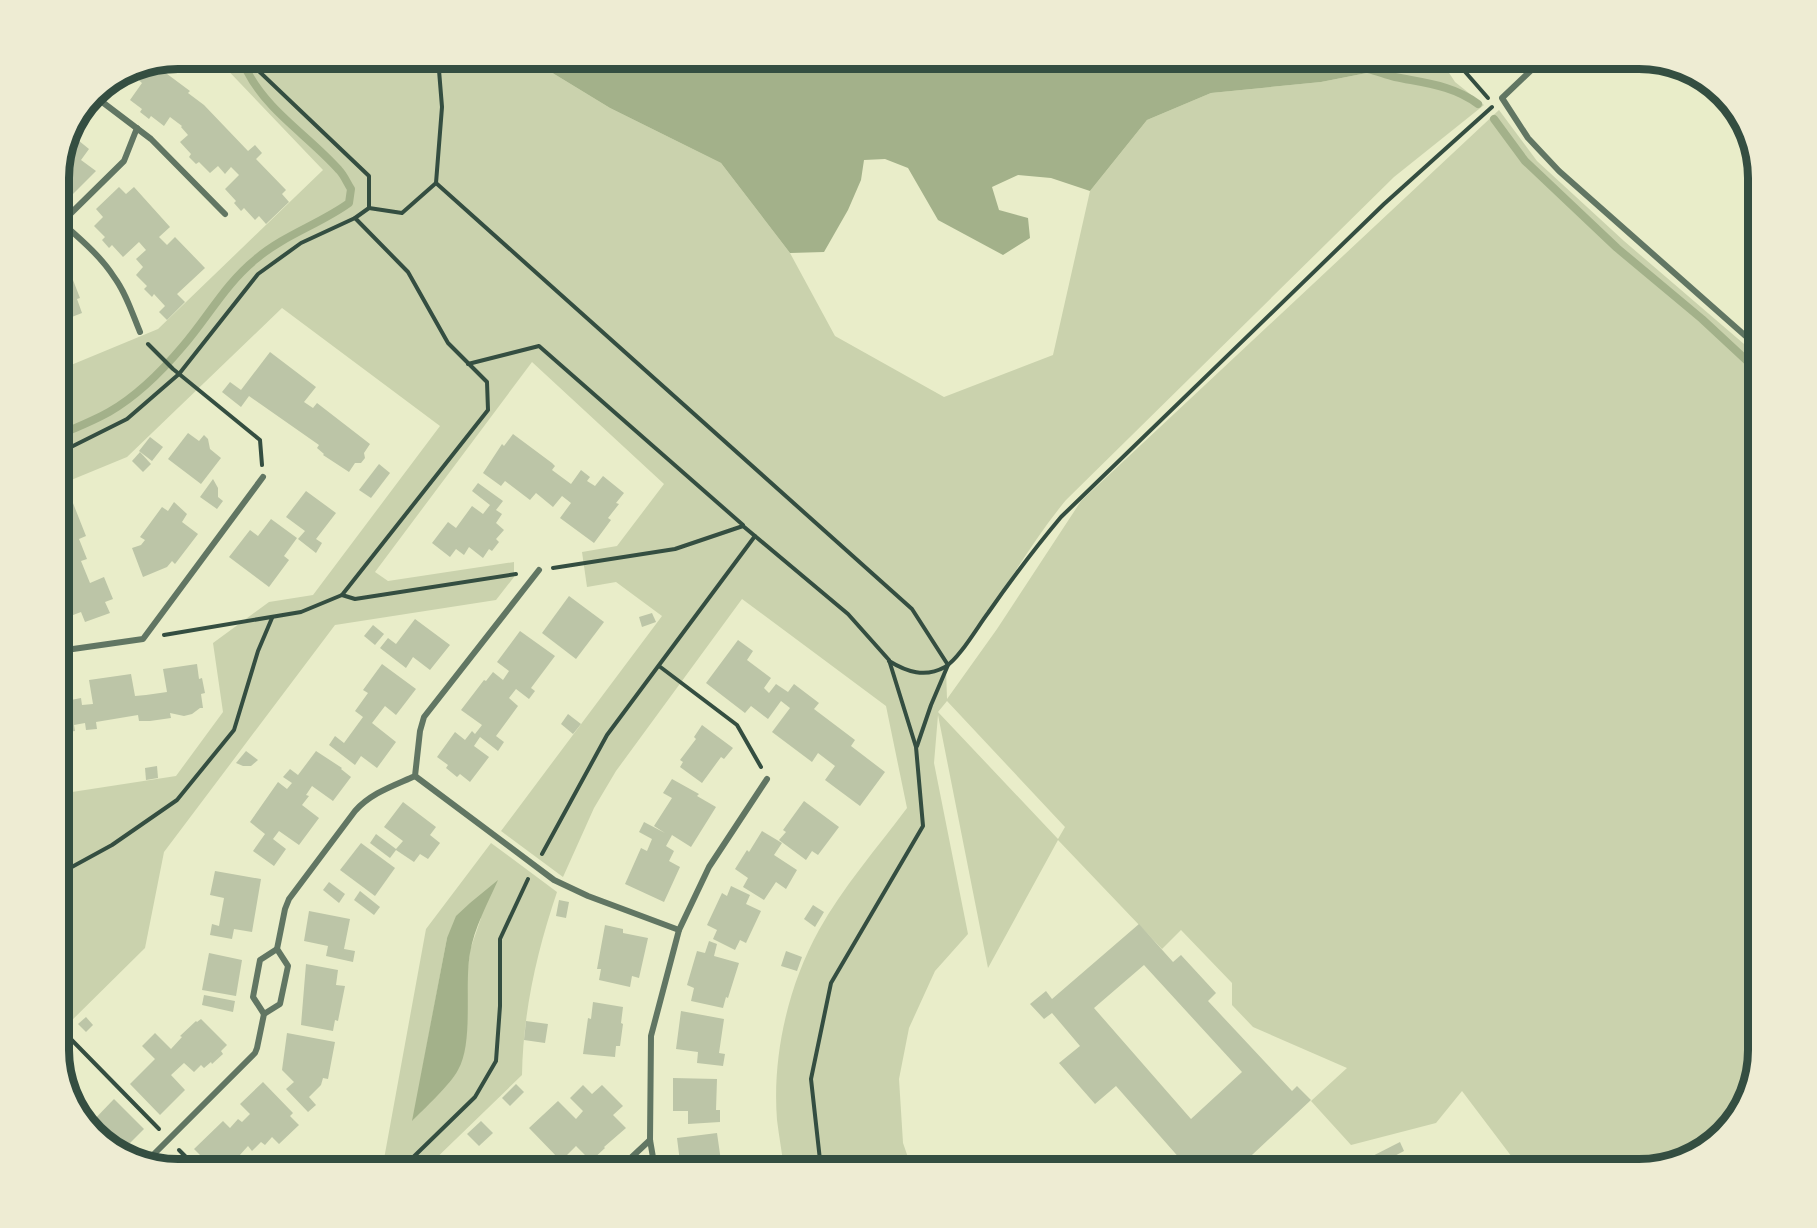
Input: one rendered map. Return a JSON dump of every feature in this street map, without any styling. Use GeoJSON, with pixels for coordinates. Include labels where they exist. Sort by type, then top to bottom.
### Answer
{"type":"FeatureCollection","features":[{"type":"Feature","properties":{"kind":"street"},"geometry":{"type":"LineString","coordinates":[[1532,69],[1502,98],[1528,138],[1559,171],[1748,338]]}},
{"type":"Feature","properties":{"kind":"street"},"geometry":{"type":"LineString","coordinates":[[101,101],[158,146],[225,214]]}},
{"type":"Feature","properties":{"kind":"street"},"geometry":{"type":"LineString","coordinates":[[69,214],[124,161],[137,128]]}},
{"type":"Feature","properties":{"kind":"street"},"geometry":{"type":"LineString","coordinates":[[69,231],[94,253],[114,276],[140,332]]}},
{"type":"Feature","properties":{"kind":"street"},"geometry":{"type":"LineString","coordinates":[[69,650],[143,639],[263,477]]}},
{"type":"Feature","properties":{"kind":"street"},"geometry":{"type":"LineString","coordinates":[[415,776],[420,731],[424,717],[539,570]]}},
{"type":"Feature","properties":{"kind":"street"},"geometry":{"type":"LineString","coordinates":[[415,776],[554,880],[679,930]]}},
{"type":"Feature","properties":{"kind":"street"},"geometry":{"type":"LineString","coordinates":[[153,1156],[253,1056],[258,1048],[264,1014],[252,997],[260,960],[276,949],[289,899],[355,811],[371,797],[415,776]]}},
{"type":"Feature","properties":{"kind":"street"},"geometry":{"type":"LineString","coordinates":[[653,1159],[650,1140],[651,1036],[679,930],[709,867],[767,779]]}},
{"type":"Feature","properties":{"kind":"street"},"geometry":{"type":"LineString","coordinates":[[264,1014],[280,1004],[288,966],[276,949]]}},
{"type":"Feature","properties":{"kind":"street"},"geometry":{"type":"LineString","coordinates":[[630,1159],[650,1140]]}},
{"type":"Feature","properties":{"kind":"path"},"geometry":{"type":"LineString","coordinates":[[69,448],[128,419],[179,374],[258,274],[301,243],[355,218],[369,208],[402,213],[436,183],[442,107],[439,69]]}},
{"type":"Feature","properties":{"kind":"path"},"geometry":{"type":"LineString","coordinates":[[916,747],[948,665],[963,648],[1037,545],[1061,517],[1384,204],[1493,107],[1483,90],[1463,69]]}},
{"type":"Feature","properties":{"kind":"path"},"geometry":{"type":"LineString","coordinates":[[259,70],[369,176],[369,208]]}},
{"type":"Feature","properties":{"kind":"path"},"geometry":{"type":"LineString","coordinates":[[436,183],[912,609],[948,665]]}},
{"type":"Feature","properties":{"kind":"path"},"geometry":{"type":"LineString","coordinates":[[143,639],[301,612],[342,594],[488,410],[487,382],[448,343],[408,272],[355,218]]}},
{"type":"Feature","properties":{"kind":"path"},"geometry":{"type":"LineString","coordinates":[[468,364],[539,346],[743,526],[848,614],[889,660],[904,670],[920,673],[948,665]]}},
{"type":"Feature","properties":{"kind":"path"},"geometry":{"type":"LineString","coordinates":[[159,356],[260,440],[263,477]]}},
{"type":"Feature","properties":{"kind":"path"},"geometry":{"type":"LineString","coordinates":[[342,594],[356,599],[675,549],[743,526]]}},
{"type":"Feature","properties":{"kind":"path"},"geometry":{"type":"LineString","coordinates":[[412,1159],[476,1098],[495,1061],[500,1006],[500,939],[526,881],[607,735],[755,536]]}},
{"type":"Feature","properties":{"kind":"path"},"geometry":{"type":"LineString","coordinates":[[69,869],[112,845],[177,800],[234,730],[258,651],[272,617]]}},
{"type":"Feature","properties":{"kind":"path"},"geometry":{"type":"LineString","coordinates":[[820,1159],[811,1078],[831,983],[923,826],[916,747],[889,660]]}},
{"type":"Feature","properties":{"kind":"path"},"geometry":{"type":"LineString","coordinates":[[659,666],[737,725],[767,779]]}},
{"type":"Feature","properties":{"kind":"path"},"geometry":{"type":"LineString","coordinates":[[69,1037],[187,1159]]}},
{"type":"Feature","properties":{"kind":"shaded area"},"geometry":{"type":"Polygon","coordinates":[[[227,69],[546,69],[610,108],[721,163],[790,253],[835,336],[944,397],[1053,355],[1090,191],[1147,120],[1211,93],[1321,82],[1378,69],[1447,69],[1455,82],[1484,105],[1394,177],[1066,500],[1035,541],[978,628],[946,669],[947,699],[997,629],[1081,501],[1499,110],[1537,161],[1624,241],[1748,347],[1748,1050],[1740,1092],[1730,1111],[1705,1136],[1681,1151],[1653,1158],[1513,1159],[1462,1091],[1436,1123],[1351,1145],[1311,1101],[1347,1068],[1253,1027],[1232,1005],[1232,983],[1181,930],[1162,949],[1058,840],[988,968],[938,715],[934,763],[968,934],[935,971],[909,1028],[899,1079],[903,1143],[909,1159],[783,1159],[777,1120],[777,1071],[784,1022],[799,974],[828,914],[907,808],[886,706],[742,599],[616,771],[594,808],[563,877],[501,831],[662,616],[616,582],[587,587],[582,552],[617,546],[664,484],[532,362],[375,572],[388,581],[514,562],[514,577],[496,600],[335,625],[164,852],[145,948],[69,1023],[69,792],[176,776],[223,712],[213,643],[269,602],[313,595],[440,426],[282,308],[127,457],[69,481],[69,366],[158,329],[323,170],[227,69]],[[947,701],[938,712],[1058,839],[1065,827],[947,701]]]}},
{"type":"Feature","properties":{"kind":"shaded area"},"geometry":{"type":"Polygon","coordinates":[[[546,69],[1378,69],[1321,82],[1211,93],[1147,120],[1090,191],[1051,178],[1018,175],[992,187],[999,210],[1028,218],[1030,238],[1003,255],[938,220],[908,168],[885,159],[864,160],[861,180],[848,210],[824,252],[790,253],[721,163],[610,108],[546,69]]]}},
{"type":"Feature","properties":{"kind":"shaded area"},"geometry":{"type":"Polygon","coordinates":[[[491,843],[557,892],[532,982],[525,1028],[522,1075],[435,1159],[384,1159],[426,929],[491,843]],[[481,918],[447,938],[413,1120],[467,976],[470,950],[481,918]]]}},
{"type":"Feature","properties":{"kind":"shaded area"},"geometry":{"type":"Polygon","coordinates":[[[498,880],[478,925],[470,953],[466,1045],[463,1058],[449,1082],[412,1121],[447,938],[456,916],[498,880]]]}},
{"type":"Feature","properties":{"kind":"building"},"geometry":{"type":"Polygon","coordinates":[[[162,70],[190,91],[188,93],[204,105],[248,151],[255,145],[262,153],[256,159],[286,190],[282,194],[289,202],[266,224],[259,216],[255,220],[244,208],[241,211],[234,203],[236,201],[225,189],[239,175],[231,167],[225,174],[218,166],[210,173],[199,162],[196,164],[189,157],[191,154],[180,142],[188,135],[182,126],[170,117],[164,126],[151,116],[149,119],[140,112],[142,109],[130,100],[142,83],[135,77],[162,70]]]}},
{"type":"Feature","properties":{"kind":"building"},"geometry":{"type":"Polygon","coordinates":[[[76,139],[89,149],[81,160],[96,171],[73,194],[69,191],[69,171],[76,139]]]}},
{"type":"Feature","properties":{"kind":"building"},"geometry":{"type":"Polygon","coordinates":[[[119,187],[126,194],[134,187],[170,227],[159,237],[167,245],[175,237],[205,268],[177,294],[185,302],[167,320],[159,312],[165,306],[154,294],[152,297],[144,289],[147,286],[136,275],[143,267],[136,259],[146,250],[139,242],[123,257],[112,245],[109,248],[102,240],[105,237],[94,226],[103,217],[96,209],[119,187]]]}},
{"type":"Feature","properties":{"kind":"building"},"geometry":{"type":"Polygon","coordinates":[[[69,270],[80,298],[77,299],[82,313],[69,318],[69,270]]]}},
{"type":"Feature","properties":{"kind":"building"},"geometry":{"type":"Polygon","coordinates":[[[270,352],[316,387],[304,402],[313,408],[317,403],[370,444],[364,453],[365,458],[361,463],[355,463],[349,472],[323,455],[317,448],[319,445],[249,396],[241,407],[222,392],[230,382],[241,390],[270,352]]]}},
{"type":"Feature","properties":{"kind":"building"},"geometry":{"type":"Polygon","coordinates":[[[188,433],[199,441],[204,435],[208,439],[210,449],[221,458],[201,484],[168,459],[188,433]]]}},
{"type":"Feature","properties":{"kind":"building"},"geometry":{"type":"Polygon","coordinates":[[[513,434],[552,463],[555,466],[552,470],[571,484],[581,470],[590,477],[587,481],[595,486],[603,476],[624,493],[608,518],[611,520],[594,543],[560,518],[571,503],[562,496],[553,507],[536,493],[530,500],[505,481],[501,486],[483,473],[502,444],[504,446],[513,434]]]}},
{"type":"Feature","properties":{"kind":"building"},"geometry":{"type":"Polygon","coordinates":[[[150,437],[163,447],[152,461],[139,451],[150,437]]]}},
{"type":"Feature","properties":{"kind":"building"},"geometry":{"type":"Polygon","coordinates":[[[140,452],[151,464],[143,472],[132,461],[140,452]]]}},
{"type":"Feature","properties":{"kind":"building"},"geometry":{"type":"Polygon","coordinates":[[[379,464],[390,473],[371,498],[359,490],[379,464]]]}},
{"type":"Feature","properties":{"kind":"building"},"geometry":{"type":"Polygon","coordinates":[[[213,479],[218,488],[218,497],[223,501],[217,509],[200,497],[213,479]]]}},
{"type":"Feature","properties":{"kind":"building"},"geometry":{"type":"Polygon","coordinates":[[[478,483],[503,501],[496,510],[502,514],[496,523],[504,530],[496,539],[499,542],[492,551],[489,549],[483,558],[469,547],[464,555],[456,549],[450,557],[432,543],[448,522],[456,528],[472,506],[483,514],[490,505],[472,491],[478,483]]]}},
{"type":"Feature","properties":{"kind":"building"},"geometry":{"type":"Polygon","coordinates":[[[306,491],[336,513],[316,539],[322,543],[316,553],[298,539],[305,531],[286,517],[306,491]]]}},
{"type":"Feature","properties":{"kind":"building"},"geometry":{"type":"Polygon","coordinates":[[[69,493],[86,536],[79,539],[87,559],[81,561],[90,583],[104,577],[113,599],[105,602],[110,613],[85,622],[81,612],[69,617],[69,493]]]}},
{"type":"Feature","properties":{"kind":"building"},"geometry":{"type":"Polygon","coordinates":[[[174,502],[187,514],[182,522],[198,534],[175,564],[172,561],[167,567],[143,577],[132,548],[141,545],[145,540],[140,537],[162,507],[168,511],[174,502]]]}},
{"type":"Feature","properties":{"kind":"building"},"geometry":{"type":"Polygon","coordinates":[[[271,519],[297,538],[284,556],[289,560],[269,587],[229,557],[250,530],[258,536],[271,519]]]}},
{"type":"Feature","properties":{"kind":"building"},"geometry":{"type":"Polygon","coordinates":[[[569,596],[604,622],[576,659],[542,633],[569,596]]]}},
{"type":"Feature","properties":{"kind":"building"},"geometry":{"type":"Polygon","coordinates":[[[652,613],[656,622],[642,627],[639,617],[652,613]]]}},
{"type":"Feature","properties":{"kind":"building"},"geometry":{"type":"Polygon","coordinates":[[[415,619],[450,645],[430,670],[413,657],[406,668],[380,648],[388,638],[396,644],[415,619]]]}},
{"type":"Feature","properties":{"kind":"building"},"geometry":{"type":"Polygon","coordinates":[[[373,625],[384,634],[375,645],[364,636],[373,625]]]}},
{"type":"Feature","properties":{"kind":"building"},"geometry":{"type":"Polygon","coordinates":[[[520,631],[555,656],[531,688],[535,691],[529,699],[516,689],[509,698],[518,706],[496,736],[504,742],[498,751],[480,737],[474,746],[489,757],[470,782],[460,774],[457,777],[446,768],[448,765],[437,757],[455,732],[465,740],[472,731],[475,734],[482,725],[461,710],[493,672],[503,680],[509,671],[497,662],[520,631]]]}},
{"type":"Feature","properties":{"kind":"building"},"geometry":{"type":"Polygon","coordinates":[[[738,640],[753,651],[747,660],[771,678],[764,688],[769,693],[776,684],[788,692],[794,684],[819,703],[814,709],[855,740],[851,746],[885,772],[860,806],[825,780],[835,766],[818,753],[812,762],[772,732],[790,708],[781,701],[768,719],[751,706],[745,713],[706,683],[738,640]]]}},
{"type":"Feature","properties":{"kind":"building"},"geometry":{"type":"Polygon","coordinates":[[[197,664],[199,679],[202,678],[205,693],[201,694],[203,708],[184,716],[170,713],[171,718],[150,721],[139,721],[138,715],[96,722],[97,729],[86,730],[85,723],[74,725],[75,731],[69,732],[69,688],[71,700],[81,698],[82,705],[93,704],[89,680],[131,674],[135,696],[167,692],[163,669],[197,664]]]}},
{"type":"Feature","properties":{"kind":"building"},"geometry":{"type":"Polygon","coordinates":[[[382,664],[416,689],[396,715],[385,706],[372,723],[396,742],[377,768],[361,756],[355,765],[329,745],[335,736],[344,743],[363,717],[355,711],[368,693],[363,690],[382,664]]]}},
{"type":"Feature","properties":{"kind":"building"},"geometry":{"type":"Polygon","coordinates":[[[568,714],[581,724],[573,734],[561,724],[568,714]]]}},
{"type":"Feature","properties":{"kind":"building"},"geometry":{"type":"Polygon","coordinates":[[[702,725],[733,748],[724,759],[721,757],[702,783],[680,767],[683,762],[680,760],[696,739],[694,737],[702,725]]]}},
{"type":"Feature","properties":{"kind":"building"},"geometry":{"type":"Polygon","coordinates":[[[246,751],[258,760],[251,766],[236,763],[246,751]]]}},
{"type":"Feature","properties":{"kind":"building"},"geometry":{"type":"Polygon","coordinates":[[[316,751],[342,768],[351,777],[333,801],[312,786],[306,795],[309,796],[302,805],[319,818],[299,845],[279,831],[273,839],[286,849],[274,866],[253,851],[265,834],[250,822],[278,782],[287,789],[292,783],[283,777],[290,769],[298,775],[316,751]]]}},
{"type":"Feature","properties":{"kind":"building"},"geometry":{"type":"Polygon","coordinates":[[[157,766],[158,778],[146,780],[145,768],[157,766]]]}},
{"type":"Feature","properties":{"kind":"building"},"geometry":{"type":"Polygon","coordinates":[[[672,779],[699,794],[697,796],[716,807],[691,847],[672,835],[666,846],[674,851],[669,861],[680,867],[664,902],[625,884],[641,848],[647,851],[652,839],[639,832],[644,822],[665,833],[654,826],[672,798],[663,793],[672,779]]]}},
{"type":"Feature","properties":{"kind":"building"},"geometry":{"type":"Polygon","coordinates":[[[804,801],[839,827],[818,855],[812,851],[806,860],[779,840],[786,832],[783,830],[804,801]]]}},
{"type":"Feature","properties":{"kind":"building"},"geometry":{"type":"Polygon","coordinates":[[[403,802],[436,827],[430,835],[440,843],[428,859],[420,854],[414,862],[396,850],[390,858],[370,843],[376,834],[396,849],[403,841],[384,827],[403,802]]]}},
{"type":"Feature","properties":{"kind":"building"},"geometry":{"type":"Polygon","coordinates":[[[762,831],[782,843],[774,855],[797,870],[786,889],[776,882],[764,900],[743,887],[748,878],[735,869],[762,831]]]}},
{"type":"Feature","properties":{"kind":"building"},"geometry":{"type":"Polygon","coordinates":[[[361,843],[395,868],[375,896],[340,870],[361,843]]]}},
{"type":"Feature","properties":{"kind":"building"},"geometry":{"type":"Polygon","coordinates":[[[215,871],[261,879],[252,932],[234,929],[232,939],[210,935],[212,924],[219,926],[224,898],[210,895],[215,871]]]}},
{"type":"Feature","properties":{"kind":"building"},"geometry":{"type":"Polygon","coordinates":[[[329,882],[345,894],[339,903],[323,890],[329,882]]]}},
{"type":"Feature","properties":{"kind":"building"},"geometry":{"type":"Polygon","coordinates":[[[731,886],[750,895],[746,904],[761,911],[746,943],[740,940],[735,950],[713,939],[717,930],[707,925],[722,893],[727,896],[731,886]]]}},
{"type":"Feature","properties":{"kind":"building"},"geometry":{"type":"Polygon","coordinates":[[[360,891],[380,907],[374,915],[354,900],[360,891]]]}},
{"type":"Feature","properties":{"kind":"building"},"geometry":{"type":"Polygon","coordinates":[[[559,900],[569,902],[566,918],[556,916],[559,900]]]}},
{"type":"Feature","properties":{"kind":"building"},"geometry":{"type":"Polygon","coordinates":[[[813,905],[824,912],[815,927],[804,919],[813,905]]]}},
{"type":"Feature","properties":{"kind":"building"},"geometry":{"type":"Polygon","coordinates":[[[309,911],[350,919],[344,949],[355,951],[353,962],[326,956],[328,946],[304,941],[309,911]]]}},
{"type":"Feature","properties":{"kind":"building"},"geometry":{"type":"Polygon","coordinates":[[[1139,924],[1173,962],[1181,955],[1216,993],[1208,1001],[1292,1091],[1297,1086],[1311,1100],[1248,1159],[1180,1159],[1116,1086],[1095,1104],[1059,1063],[1080,1046],[1052,1013],[1044,1019],[1030,1004],[1046,991],[1052,999],[1139,924]],[[1144,965],[1094,1008],[1191,1119],[1242,1072],[1144,965]]]}},
{"type":"Feature","properties":{"kind":"building"},"geometry":{"type":"Polygon","coordinates":[[[605,925],[623,929],[623,933],[648,938],[639,978],[632,976],[630,987],[599,980],[601,969],[597,969],[605,925]]]}},
{"type":"Feature","properties":{"kind":"building"},"geometry":{"type":"Polygon","coordinates":[[[709,941],[717,944],[714,956],[739,963],[723,1008],[691,1001],[694,988],[687,985],[697,951],[705,953],[709,941]]]}},
{"type":"Feature","properties":{"kind":"building"},"geometry":{"type":"Polygon","coordinates":[[[786,951],[802,957],[797,971],[781,966],[786,951]]]}},
{"type":"Feature","properties":{"kind":"building"},"geometry":{"type":"Polygon","coordinates":[[[209,953],[242,960],[236,996],[202,990],[209,953]]]}},
{"type":"Feature","properties":{"kind":"building"},"geometry":{"type":"Polygon","coordinates":[[[306,964],[338,970],[336,985],[345,986],[338,1021],[335,1020],[333,1031],[301,1025],[306,964]]]}},
{"type":"Feature","properties":{"kind":"building"},"geometry":{"type":"Polygon","coordinates":[[[204,995],[235,1001],[233,1012],[202,1005],[204,995]]]}},
{"type":"Feature","properties":{"kind":"building"},"geometry":{"type":"Polygon","coordinates":[[[593,1002],[623,1007],[620,1046],[616,1046],[615,1057],[583,1054],[588,1018],[591,1019],[593,1002]]]}},
{"type":"Feature","properties":{"kind":"building"},"geometry":{"type":"Polygon","coordinates":[[[681,1011],[724,1019],[719,1053],[725,1054],[723,1066],[697,1063],[698,1052],[676,1049],[681,1011]]]}},
{"type":"Feature","properties":{"kind":"building"},"geometry":{"type":"Polygon","coordinates":[[[86,1017],[93,1025],[86,1032],[78,1024],[86,1017]]]}},
{"type":"Feature","properties":{"kind":"building"},"geometry":{"type":"Polygon","coordinates":[[[201,1019],[227,1045],[221,1051],[223,1054],[212,1064],[211,1062],[204,1068],[201,1065],[194,1072],[184,1063],[171,1075],[185,1090],[160,1115],[130,1084],[155,1059],[142,1046],[155,1033],[171,1049],[182,1037],[180,1036],[201,1019]]]}},
{"type":"Feature","properties":{"kind":"building"},"geometry":{"type":"Polygon","coordinates":[[[526,1021],[548,1024],[545,1043],[524,1040],[526,1021]]]}},
{"type":"Feature","properties":{"kind":"building"},"geometry":{"type":"Polygon","coordinates":[[[287,1033],[335,1042],[328,1079],[323,1078],[321,1085],[309,1097],[316,1105],[308,1112],[286,1089],[294,1082],[282,1070],[287,1033]]]}},
{"type":"Feature","properties":{"kind":"building"},"geometry":{"type":"Polygon","coordinates":[[[673,1078],[717,1079],[716,1110],[720,1110],[720,1122],[688,1124],[688,1111],[673,1111],[673,1078]]]}},
{"type":"Feature","properties":{"kind":"building"},"geometry":{"type":"Polygon","coordinates":[[[263,1082],[293,1113],[290,1116],[299,1125],[279,1144],[272,1137],[265,1145],[261,1142],[252,1151],[248,1146],[239,1156],[242,1159],[204,1159],[194,1149],[223,1121],[230,1128],[238,1119],[242,1122],[250,1114],[240,1104],[263,1082]]]}},
{"type":"Feature","properties":{"kind":"building"},"geometry":{"type":"Polygon","coordinates":[[[516,1084],[524,1092],[510,1106],[502,1098],[516,1084]]]}},
{"type":"Feature","properties":{"kind":"building"},"geometry":{"type":"Polygon","coordinates":[[[583,1085],[592,1094],[602,1085],[623,1106],[613,1115],[626,1128],[593,1159],[589,1159],[576,1146],[563,1159],[559,1159],[529,1128],[558,1101],[576,1119],[583,1111],[570,1098],[583,1085]]]}},
{"type":"Feature","properties":{"kind":"building"},"geometry":{"type":"Polygon","coordinates":[[[114,1099],[144,1129],[127,1146],[106,1132],[95,1119],[114,1099]]]}},
{"type":"Feature","properties":{"kind":"building"},"geometry":{"type":"Polygon","coordinates":[[[481,1121],[493,1133],[479,1146],[467,1134],[481,1121]]]}},
{"type":"Feature","properties":{"kind":"building"},"geometry":{"type":"Polygon","coordinates":[[[717,1133],[721,1159],[680,1159],[677,1138],[717,1133]]]}},
{"type":"Feature","properties":{"kind":"building"},"geometry":{"type":"Polygon","coordinates":[[[1400,1142],[1404,1151],[1389,1159],[1367,1159],[1400,1142]]]}},
{"type":"Feature","properties":{"kind":"waterway"},"geometry":{"type":"LineString","coordinates":[[1368,69],[1448,89],[1478,104]]}},
{"type":"Feature","properties":{"kind":"waterway"},"geometry":{"type":"LineString","coordinates":[[69,430],[119,406],[158,374],[245,268],[278,243],[349,203],[351,189],[341,172],[277,111],[247,71]]}},
{"type":"Feature","properties":{"kind":"waterway"},"geometry":{"type":"LineString","coordinates":[[1494,119],[1525,161],[1617,248],[1702,319],[1748,362]]}}]}
